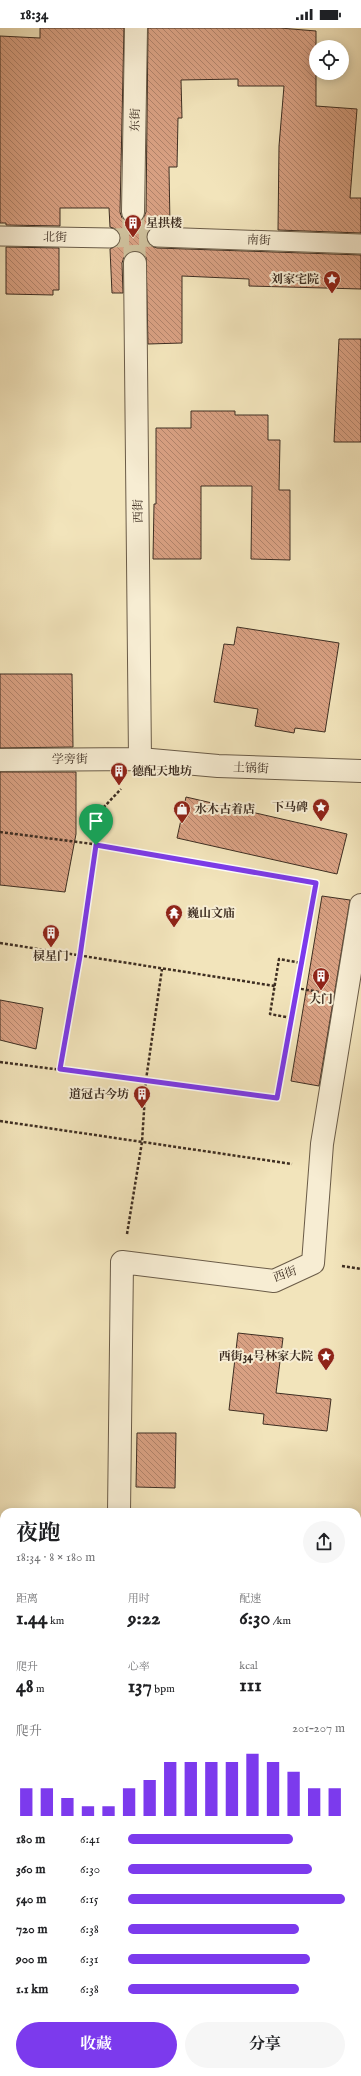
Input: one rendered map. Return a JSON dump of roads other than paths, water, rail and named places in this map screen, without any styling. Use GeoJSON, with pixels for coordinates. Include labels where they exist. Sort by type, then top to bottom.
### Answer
{"type":"FeatureCollection","features":[{"type":"Feature","properties":{"kind":"street","name":"东街"},"geometry":{"type":"LineString","coordinates":[[133,212],[136,28]]}},
{"type":"Feature","properties":{"kind":"street","name":"北街"},"geometry":{"type":"LineString","coordinates":[[0,236],[110,238]]}},
{"type":"Feature","properties":{"kind":"street","name":"南街"},"geometry":{"type":"LineString","coordinates":[[157,237],[361,244]]}},
{"type":"Feature","properties":{"kind":"street","name":"西街"},"geometry":{"type":"LineString","coordinates":[[134,759],[135,263]]}},
{"type":"Feature","properties":{"kind":"street","name":"学旁街"},"geometry":{"type":"LineString","coordinates":[[0,760],[134,759]]}},
{"type":"Feature","properties":{"kind":"street","name":"土锅街"},"geometry":{"type":"LineString","coordinates":[[134,759],[218,766],[361,771]]}},
{"type":"Feature","properties":{"kind":"street","name":"西街"},"geometry":{"type":"LineString","coordinates":[[119,1508],[122,1262],[274,1281],[313,1262],[322,1144],[361,905]]}},
{"type":"Feature","properties":{"kind":"tunnel"},"geometry":{"type":"LineString","coordinates":[[133,212],[135,263]]}},
{"type":"Feature","properties":{"kind":"tunnel"},"geometry":{"type":"LineString","coordinates":[[110,238],[157,237]]}},
{"type":"Feature","properties":{"kind":"place","name":"星拱楼"},"geometry":{"type":"Point","coordinates":[133,238]}},
{"type":"Feature","properties":{"kind":"place","name":"刘家宅院"},"geometry":{"type":"Point","coordinates":[332,294]}},
{"type":"Feature","properties":{"kind":"place","name":"德配天地坊"},"geometry":{"type":"Point","coordinates":[119,786]}},
{"type":"Feature","properties":{"kind":"place","name":"下马碑"},"geometry":{"type":"Point","coordinates":[321,822]}},
{"type":"Feature","properties":{"kind":"place","name":"水木古着店"},"geometry":{"type":"Point","coordinates":[182,824]}},
{"type":"Feature","properties":{"kind":"place","name":"巍山文庙"},"geometry":{"type":"Point","coordinates":[174,928]}},
{"type":"Feature","properties":{"kind":"place","name":"棂星门"},"geometry":{"type":"Point","coordinates":[51,948]}},
{"type":"Feature","properties":{"kind":"place","name":"大门"},"geometry":{"type":"Point","coordinates":[321,991]}},
{"type":"Feature","properties":{"kind":"place","name":"道冠古今坊"},"geometry":{"type":"Point","coordinates":[142,1109]}},
{"type":"Feature","properties":{"kind":"place","name":"西街34号林家大院"},"geometry":{"type":"Point","coordinates":[326,1371]}}]}
